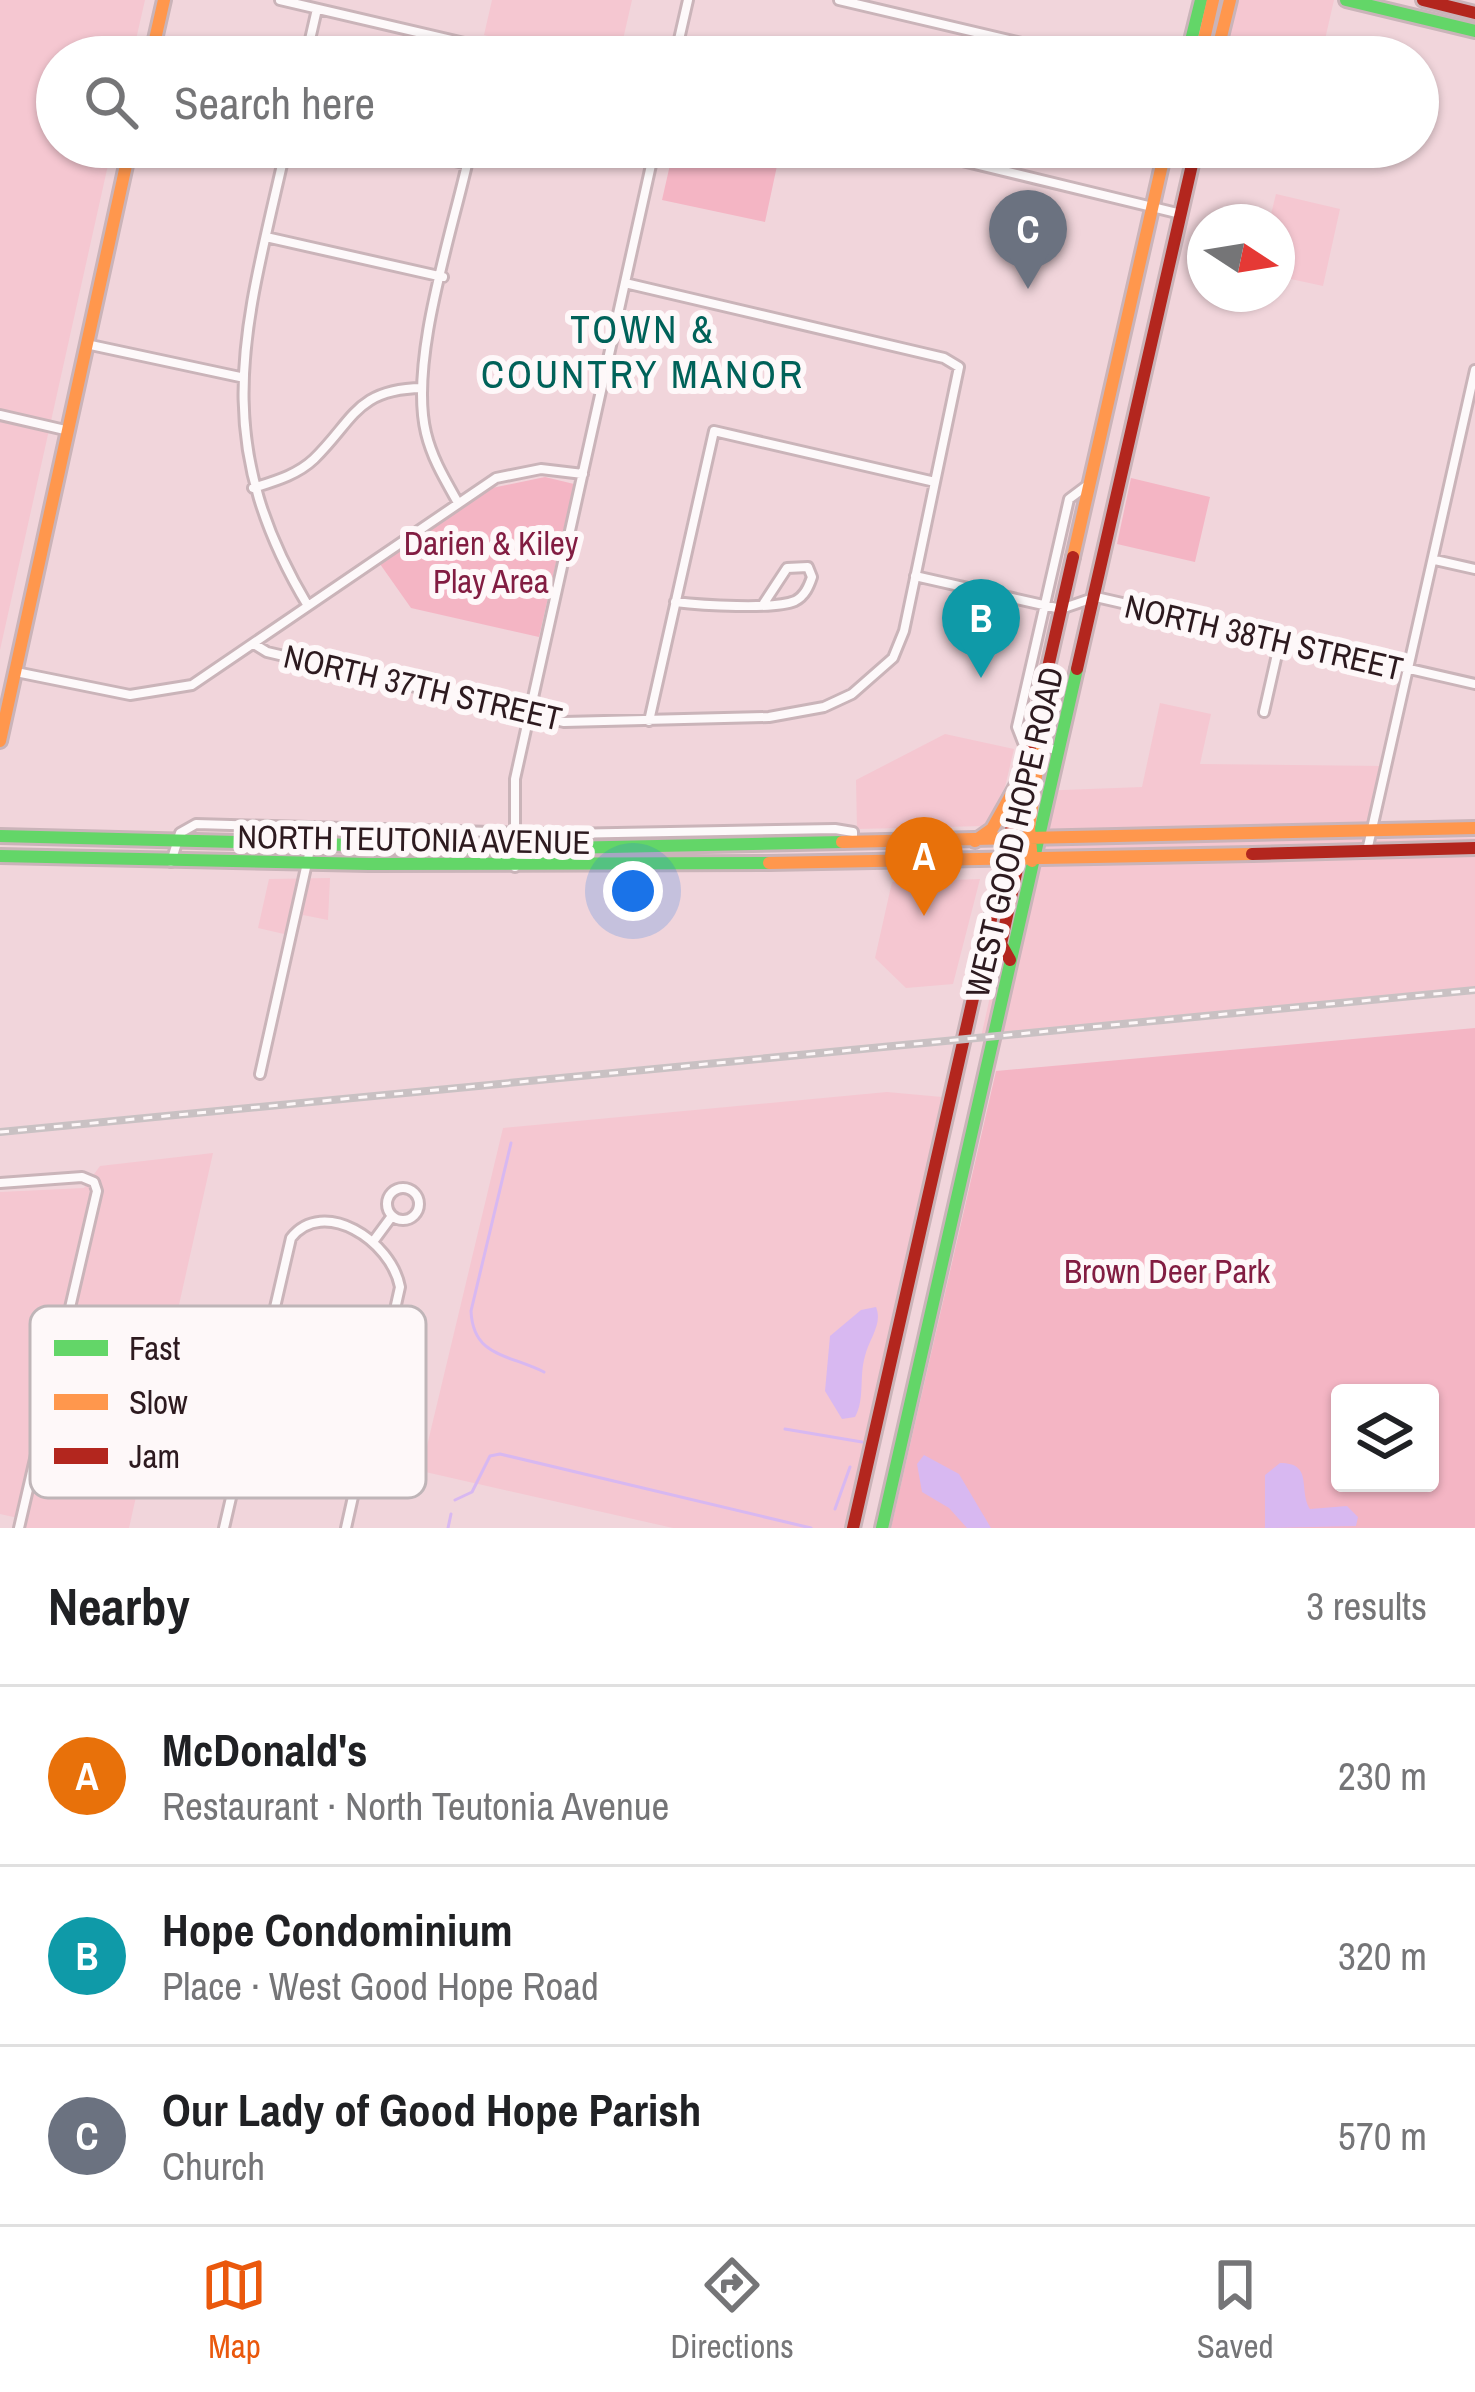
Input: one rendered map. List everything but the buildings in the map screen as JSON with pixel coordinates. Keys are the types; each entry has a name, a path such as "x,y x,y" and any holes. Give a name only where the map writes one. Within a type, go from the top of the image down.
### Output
{"main road":[{"path":"156,36 164,0"},
{"path":"1192,36 1201,0"},
{"path":"1205,36 1213,0"},
{"path":"1221,36 1230,0"},
{"path":"1346,0 1475,31"},
{"path":"1423,0 1475,13"},
{"path":"0,741 125,168"},
{"name":"WEST GOOD HOPE ROAD","path":"1010,841 1025,770 1025,744 1047,674 1161,168"},
{"name":"WEST GOOD HOPE ROAD","path":"1053,749 1096,597 1191,168"},
{"path":"1033,862 1032,840 1053,749 1047,674"},
{"path":"976,841 992,829 1025,770"},
{"name":"NORTH TEUTONIA AVENUE","path":"0,836 515,849 853,837 1010,841 1475,828"},
{"path":"1010,841 1001,944 1010,961"},
{"name":"NORTH TEUTONIA AVENUE","path":"0,856 514,868 1033,862 1475,848"},
{"name":"WEST GOOD HOPE ROAD","path":"853,1528 1011,862"},
{"name":"WEST GOOD HOPE ROAD","path":"882,1528 1033,862"}],"street":[{"path":"280,0 421,36"},
{"path":"680,36 688,0"},
{"path":"839,0 992,36"},
{"path":"311,36 317,9"},
{"path":"281,168 240,377 253,488 276,554 308,606"},
{"path":"457,501 430,447 422,388 467,168"},
{"path":"514,868 515,779 651,168"},
{"path":"991,168 1181,214"},
{"path":"266,237 443,277"},
{"path":"625,283 944,358 959,367 915,576 1061,609"},
{"path":"86,344 240,377"},
{"path":"1366,851 1475,370"},
{"path":"253,488 289,476 313,460 359,404 385,392 422,388"},
{"path":"0,415 65,430"},
{"path":"649,721 714,431 935,482"},
{"path":"16,672 130,695 192,685 496,478 541,469 583,473"},
{"name":"WEST GOOD HOPE ROAD","path":"1025,744 1017,727 1069,499 1090,483"},
{"path":"1435,560 1475,569"},
{"path":"675,602 764,603 795,601 812,577 808,567 787,568 764,603"},
{"name":"NORTH 37TH STREET","path":"254,644 267,652 564,722 769,717 822,707 875,679 893,658 904,631 915,576"},
{"name":"NORTH 38TH STREET","path":"1061,609 1096,597 1475,684"},
{"path":"1264,712 1280,641"},
{"path":"1025,744 1053,749"},
{"name":"NORTH TEUTONIA AVENUE","path":"176,843 187,826 196,824 853,837"},
{"path":"171,862 176,843"},
{"path":"260,1074 311,845"},
{"path":"0,1183 78,1176 94,1182 96,1195 70,1306"},
{"path":"375,1239 393,1216 389,1197 402,1188 412,1191 419,1204 416,1213 407,1219 393,1216"},
{"path":"275,1306 291,1238 303,1228 342,1226 375,1239 393,1263 398,1306"},
{"path":"19,1528 30,1480"},
{"path":"224,1528 231,1498"},
{"path":"346,1528 353,1498"}],"shaded area":[{"path":"0,0 145,0 137,36 36,36 36,168 107,168 0,650"},
{"path":"492,0 632,0 624,36 484,35"},
{"path":"1214,0 1334,0 1326,36 1205,36"},
{"path":"1276,194 1340,209 1323,286 1295,280 1295,204 1274,204"},
{"path":"1160,703 1211,714 1200,764 1385,766 1370,840 1475,838 1475,990 981,1037 1036,791 1142,787"},
{"path":"945,734 1014,749 1005,787 984,826 857,829 856,780"},
{"path":"330,878 328,920 303,915 297,937 258,928 269,879"},
{"path":"980,879 953,984 906,988 875,958 892,882"},
{"path":"887,1092 953,1098 853,1528 673,1528 426,1472 426,1450 503,1128"},
{"path":"213,1153 179,1306 30,1306 30,1498 136,1498 129,1528 26,1528 27,1520 0,1514 0,1192 84,1188 100,1166"},
{"path":"876,1307 878,1319 863,1364 858,1410 855,1417 842,1419 825,1391 830,1336 861,1310"},
{"path":"924,1455 959,1474 991,1528 967,1528 949,1508 922,1492 917,1464"},
{"path":"1280,1463 1291,1464 1301,1473 1310,1509 1347,1506 1358,1517 1356,1526 1265,1528 1265,1475"}],"green space":[{"path":"669,168 777,168 765,222 662,200"},
{"name":"Darien & Kiley Play Area","path":"545,477 574,484 539,637 411,608 380,564 487,489"},
{"path":"1131,478 1210,497 1195,562 1117,544"},
{"name":"Brown Deer Park","path":"1475,1028 1475,1528 891,1528 996,1071"}],"waterway":[{"path":"511,1143 471,1311 473,1326 485,1346 544,1372"},
{"path":"785,1429 862,1442"},
{"path":"455,1500 472,1492 490,1456 500,1454 811,1528"},
{"path":"835,1509 850,1467"},
{"path":"448,1528 451,1514"}],"railway":[{"path":"0,1132 1475,990"}],"traffic: fast":[{"path":"1192,36 1201,0"},
{"path":"1346,0 1475,31"},
{"path":"882,1528 1077,669"},
{"path":"0,836 515,849 842,842"},
{"path":"0,856 369,864 769,863"}],"traffic: slow":[{"path":"156,36 164,0"},
{"path":"1205,36 1213,0"},
{"path":"1221,36 1230,0"},
{"path":"0,741 125,168"},
{"path":"1073,557 1161,168"},
{"path":"1032,861 1029,828 1048,687"},
{"path":"975,841 992,829 1019,781"},
{"path":"842,842 1475,828"},
{"path":"769,863 1252,854"}],"traffic: jam":[{"path":"1423,0 1475,13"},
{"path":"1077,669 1191,168"},
{"path":"853,1528 1073,557"},
{"path":"1010,841 1017,869 1001,944 1010,960"},
{"path":"1252,854 1475,848"}],"place":[{"name":"Our Lady of Good Hope Parish","path":"1028,289"},
{"name":"Hope Condominium","path":"981,678"},
{"name":"McDonald's","path":"924,916"}],"district":[{"name":"TOWN & COUNTRY MANOR","path":"643,352"}]}
